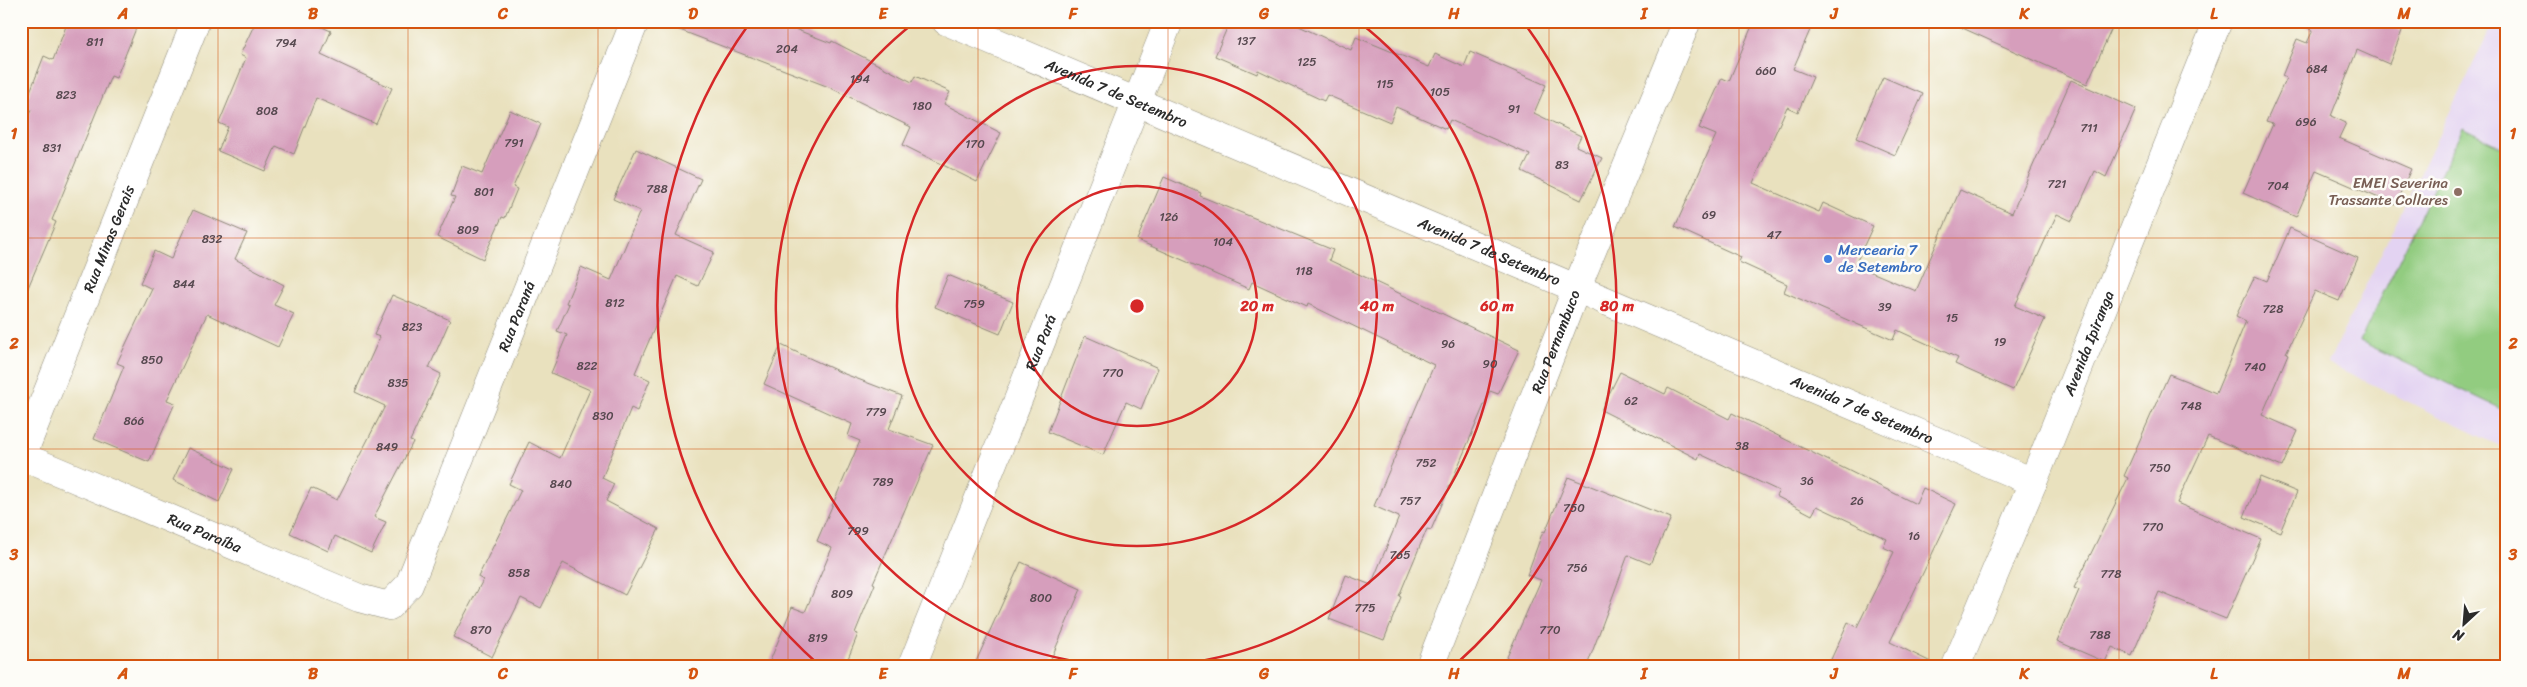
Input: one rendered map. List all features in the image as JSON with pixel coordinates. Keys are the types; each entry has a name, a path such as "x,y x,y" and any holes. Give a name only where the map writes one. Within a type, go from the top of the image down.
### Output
{"street":[{"name":"Rua Minas Gerais","path":"22,456 196,21"},
{"name":"Rua Paraná","path":"389,606 409,585 635,21"},
{"name":"Avenida 7 de Setembro","path":"946,21 2033,482"},
{"name":"Rua Pará","path":"912,666 1170,21"},
{"name":"Rua Pernambuco","path":"1430,666 1577,287 1687,21"},
{"name":"Avenida Ipiranga","path":"1956,666 2033,482 2218,21"},
{"name":"Rua Paraíba","path":"22,456 359,598 389,606"}],"shaded area":[{"name":"EMEI Severina Trassante Collares","path":"2494,21 2506,21 2506,449 2328,363"}],"green space":[{"name":"EMEI Severina Trassante Collares","path":"2463,128 2506,149 2506,411 2360,341"}],"building":[{"path":"68,21 139,21 116,78 111,76 52,220 56,222 21,304 21,133 31,110 24,107 44,56 53,60"},
{"path":"256,21 308,21 331,31 321,55 392,88 376,124 316,98 294,154 276,146 265,171 218,151 228,127 219,123 246,58 240,55"},
{"path":"664,21 774,21 831,43 832,41 912,82 915,76 950,92 944,104 1001,133 977,182 903,145 911,127 829,87 664,24"},
{"path":"1230,21 1288,21 1351,50 1356,37 1429,67 1435,54 1464,67 1470,52 1546,85 1534,113 1581,136 1576,146 1602,158 1581,200 1522,171 1530,155 1450,120 1446,129 1396,107 1390,122 1327,95 1324,101 1258,70 1257,74 1215,56"},
{"path":"1754,21 1814,21 1793,69 1813,77 1798,112 1787,107 1753,183 1819,212 1823,203 1873,226 1855,265 1916,291 1960,190 2012,213 2071,80 2136,109 2106,177 2095,171 2072,221 2057,214 2015,306 2045,319 2013,390 1955,364 1958,358 1897,330 1893,340 1784,292 1787,284 1739,262 1741,257 1675,227 1716,135 1699,128 1722,78 1729,81"},
{"path":"1947,21 2115,21 2087,84"},
{"path":"2292,21 2379,21 2402,31 2389,64 2357,50 2331,116 2346,123 2339,138 2411,169 2395,205 2316,171 2296,217 2243,193 2273,124 2266,122 2286,78 2282,76 2297,39 2307,43 2313,30"},
{"path":"1883,77 1923,94 1895,155 1856,138"},
{"path":"510,110 541,124 513,187 517,189 505,218 502,217 483,259 437,237 455,197 451,196 462,166 482,174"},
{"path":"636,149 701,179 676,235 714,252 698,286 677,276 635,373 650,380 637,411 631,408 602,478 614,484 606,501 659,529 625,595 563,563 541,608 521,598 492,657 453,637 483,580 478,577 521,490 509,484 529,442 560,458 590,390 551,373 567,335 557,331 569,304 566,303 581,267 611,280 640,211 613,199"},
{"path":"1164,177 1201,193 1200,196 1333,250 1329,260 1519,350 1498,394 1490,391 1431,530 1427,529 1399,596 1401,597 1384,640 1329,619 1346,575 1371,585 1399,517 1374,506 1434,365 1308,304 1307,307 1252,282 1249,289 1137,240"},
{"path":"193,210 247,233 235,259 284,285 274,305 294,314 278,347 207,314 167,400 175,403 149,462 94,439 124,366 117,363 152,289 140,283 154,251 171,259"},
{"path":"2290,228 2358,258 2339,301 2315,291 2286,353 2288,354 2262,415 2298,431 2282,467 2208,436 2177,503 2261,539 2226,619 2159,592 2132,656 2112,647 2105,662 2057,641 2079,590 2074,588 2128,478 2124,476 2169,374 2216,393 2246,321 2236,316 2255,276 2267,281"},
{"path":"948,275 1013,302 1000,334 935,307"},
{"path":"392,295 450,320 429,368 441,374 410,441 413,442 374,517 386,522 371,553 335,536 328,551 290,533 311,488 337,500 385,406 355,392 380,337 374,335"},
{"path":"1085,336 1158,368 1141,409 1126,402 1103,455 1048,432"},
{"path":"781,345 842,373 902,396 889,429 933,445 873,583 875,584 855,633 858,634 845,666 768,666 792,607 805,612 832,548 817,541 860,441 848,436 852,424 764,384"},
{"path":"1620,372 1665,394 1668,388 1729,419 1732,413 1916,504 1923,488 1956,504 1890,642 1939,666 1828,666 1848,622 1857,627 1894,552 1883,547 1887,539 1817,506 1812,515 1776,496 1779,491 1700,454 1698,459 1601,410"},
{"path":"188,448 234,469 219,502 173,480"},
{"path":"1568,477 1671,518 1650,564 1628,555 1587,666 1503,666 1541,580 1527,575 1543,531 1545,532"},
{"path":"2260,477 2297,492 2280,532 2244,517"},
{"path":"1021,562 1081,589 1048,666 974,666"}],"place":[{"name":"EMEI Severina Trassante Collares","path":"2458,192"},
{"name":"Mercearia 7 de Setembro","path":"1828,259"}]}
